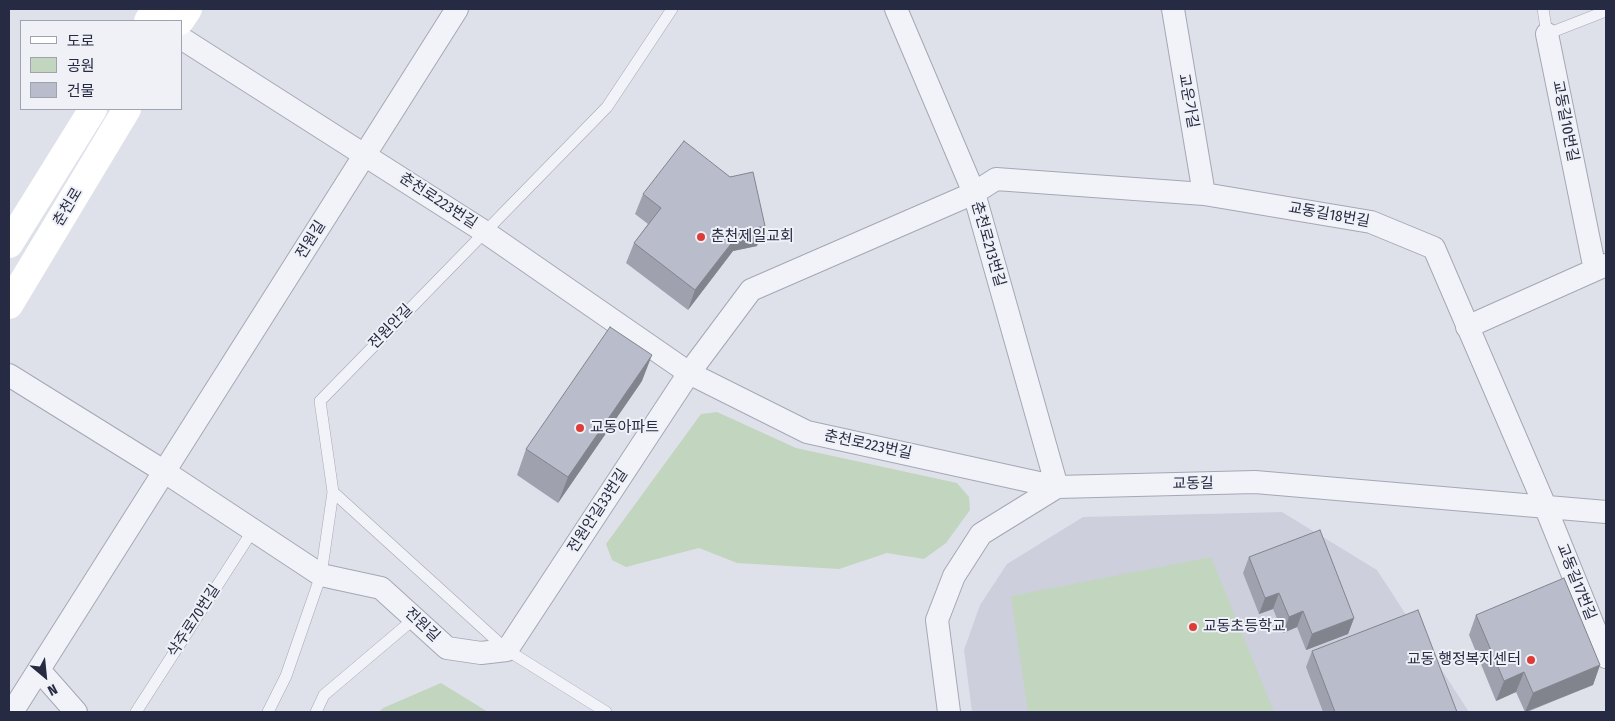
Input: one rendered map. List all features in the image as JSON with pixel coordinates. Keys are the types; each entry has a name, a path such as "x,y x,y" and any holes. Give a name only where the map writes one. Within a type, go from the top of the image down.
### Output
{"street":[{"path":"181,20 188,9"},
{"name":"전원길","path":"12,712 457,9"},
{"name":"춘천로213번길","path":"896,9 974,193 1057,487"},
{"name":"교운가길","path":"1172,9 1204,194"},
{"name":"교동길10번길","path":"1467,327 1600,268 1547,34"},
{"name":"춘천로223번길","path":"182,39 366,154 484,232 689,373 807,432 1057,487"},
{"name":"춘천로","path":"9,244 92,110"},
{"name":"춘천로","path":"9,305 126,110"},
{"name":"교동길18번길","path":"974,193 996,178 1204,194 1370,222 1434,248 1545,506"},
{"path":"689,373 751,290 974,193"},
{"name":"전원안길33번길","path":"507,650 689,373"},
{"name":"전원길","path":"9,375 165,472 321,575 381,588 447,648 481,653 507,650"},
{"name":"교동길","path":"1057,487 1255,482 1606,512"},
{"path":"949,712 937,620 954,576 981,534 1057,487"},
{"name":"교동길17번길","path":"1545,506 1606,657"},
{"path":"39,670 76,712"}],"lane":[{"name":"전원안길","path":"268,712 286,676 321,575 333,492 320,400 607,107 672,9"},
{"path":"1543,9 1547,34 1606,11"},
{"path":"333,492 507,650 606,712"},
{"name":"삭주로70번길","path":"136,712 253,530"},
{"path":"316,712 324,695 415,618"}],"shaded area":[{"name":"교동초등학교","path":"1282,512 1377,570 1469,712 972,712 964,650 980,605 1007,564 1083,517"}],"green space":[{"path":"717,412 796,448 957,483 969,497 970,510 946,543 924,559 887,553 839,569 737,563 699,548 626,567 612,560 606,544 701,414"},
{"path":"1211,557 1274,712 1028,712 1011,596"},
{"path":"441,683 488,712 379,712 383,708"}],"building":[{"name":"춘천제일교회","path":"684,141 730,177 753,172 765,226 741,231 695,290 634,243 661,208 643,194"},
{"name":"교동아파트","path":"610,327 652,355 568,477 526,449"},
{"path":"1320,530 1354,618 1312,634 1303,611 1289,617 1279,593 1265,598 1249,557"},
{"name":"교동 행정복지센터","path":"1564,578 1600,665 1533,693 1524,672 1504,681 1476,615"},
{"path":"1418,610 1457,712 1335,712 1312,651"}],"place":[{"name":"춘천제일교회","path":"701,237"},
{"name":"교동아파트","path":"580,428"},
{"name":"교동초등학교","path":"1193,627"},
{"name":"교동 행정복지센터","path":"1531,660"}]}
